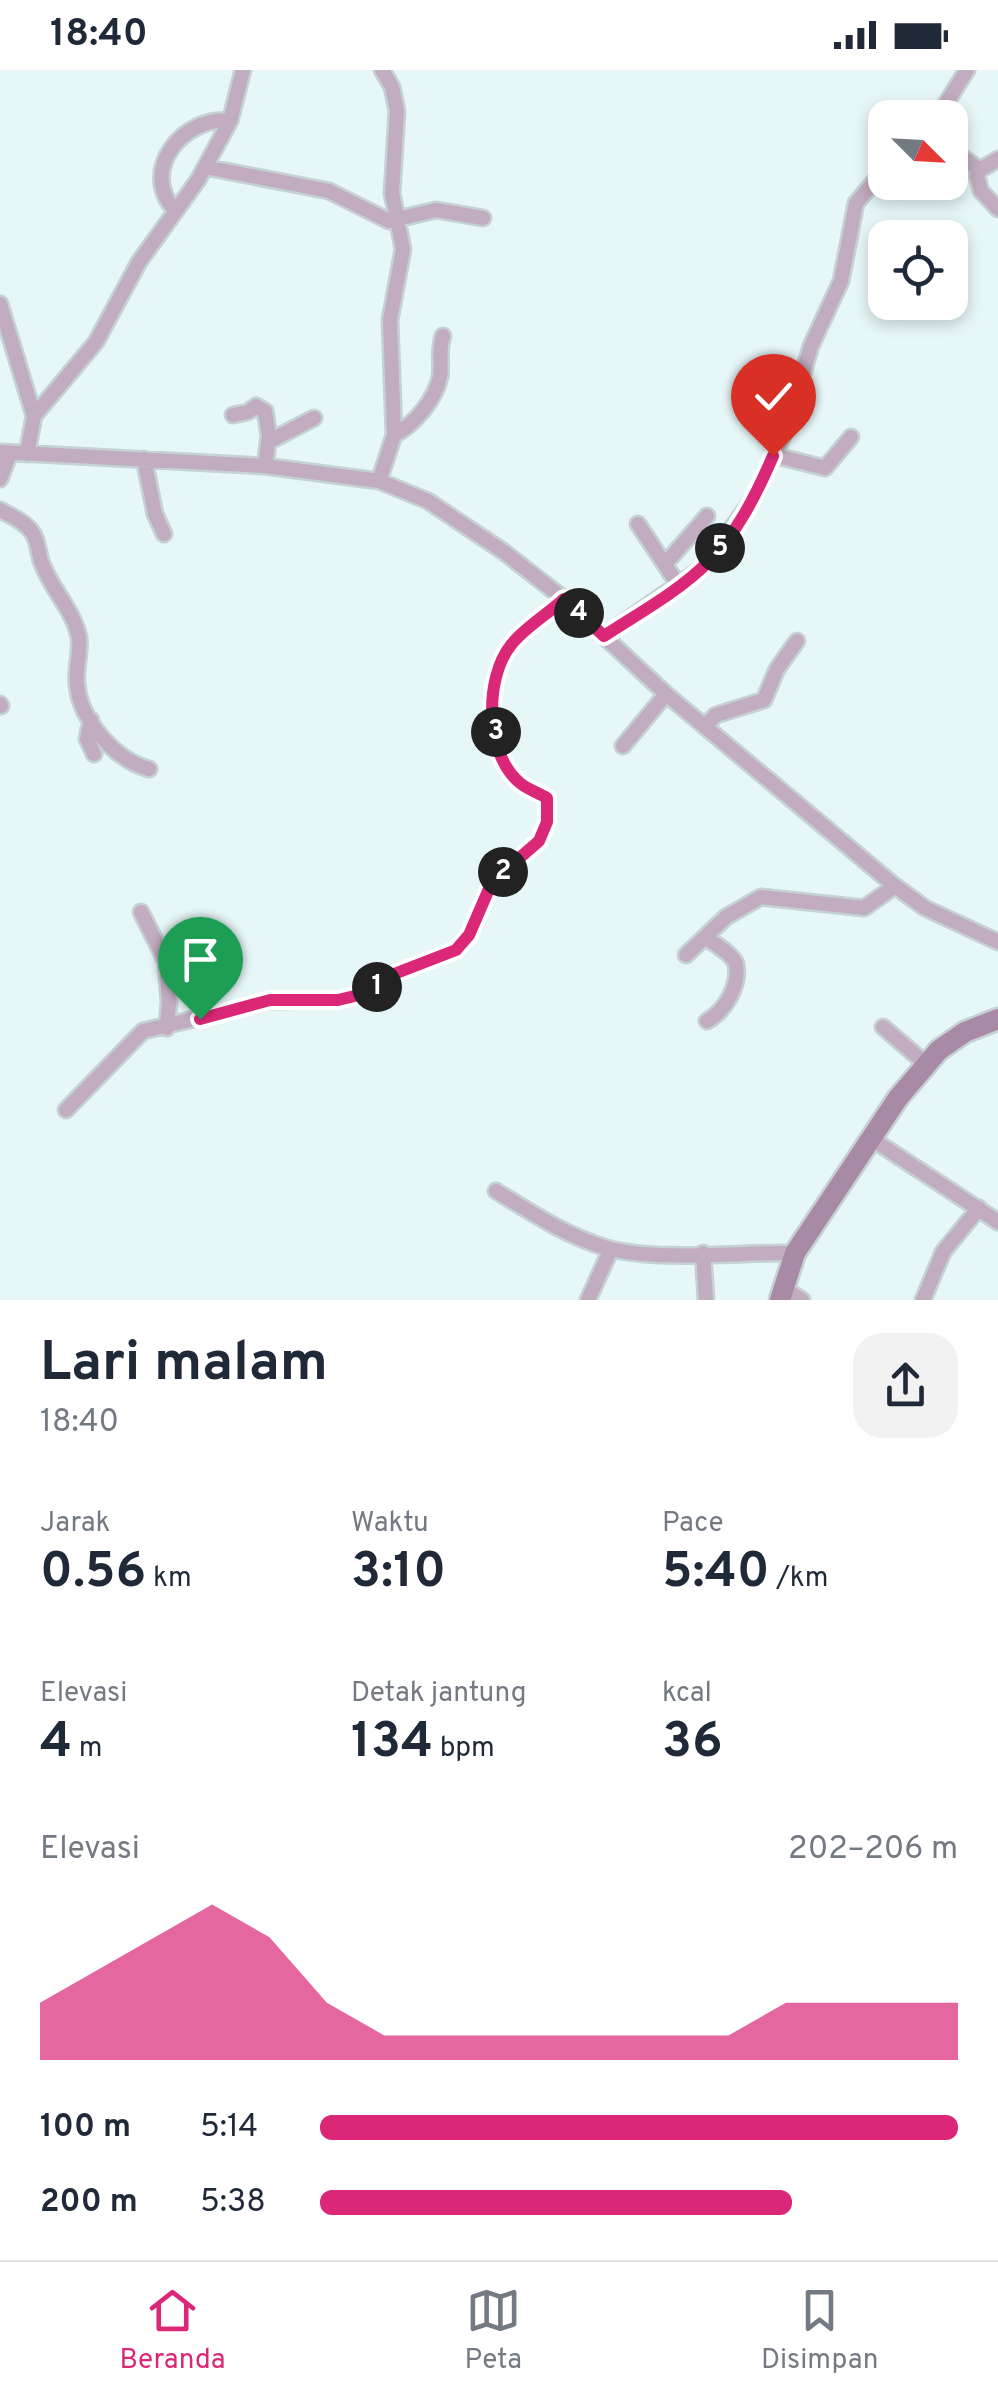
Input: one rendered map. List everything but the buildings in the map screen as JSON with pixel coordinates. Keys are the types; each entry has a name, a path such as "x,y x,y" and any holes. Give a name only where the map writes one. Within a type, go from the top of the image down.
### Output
{"street":[{"path":"0,479 34,416 96,342 139,262 205,167 230,121 243,70"},
{"path":"379,480 394,435 389,353 392,300 403,249 392,193 397,111 392,88 382,70"},
{"path":"948,100 967,70"},
{"path":"175,210 162,183 164,157 190,132 214,120 230,121"},
{"path":"998,159 976,176 981,191 998,209"},
{"path":"968,161 980,170"},
{"path":"205,167 329,190 386,220 436,210 483,218"},
{"path":"604,636 679,586 716,554 756,494 787,427 811,346 841,281 856,203 868,189"},
{"path":"0,304 34,416"},
{"path":"394,435 434,393 444,336"},
{"path":"232,415 260,407 268,420 264,466"},
{"path":"268,442 314,418"},
{"path":"773,456 825,468 851,437"},
{"path":"12,453 264,466 379,480 428,501 504,552 564,599 666,694 894,886 925,908 998,942"},
{"path":"144,459 155,514 164,534"},
{"path":"0,510 16,518 35,536 42,566 71,616 79,636 78,694 90,720 120,754 149,769"},
{"path":"665,564 707,516"},
{"path":"638,524 679,586"},
{"path":"66,1110 138,1036 150,1029 270,1000 338,1000 363,994 394,974 444,956 464,943 492,882 539,841 547,822 547,798 520,783 498,746 492,688 510,646 564,599"},
{"path":"706,724 716,715 764,700 777,669 797,641"},
{"path":"623,746 666,694"},
{"path":"90,720 87,739 94,754"},
{"path":"686,955 726,917 761,897 864,908 894,886"},
{"path":"140,912 166,962 166,1028"},
{"path":"705,936 736,966 728,1003 720,1014 707,1021"},
{"path":"802,1300 781,1294 796,1253 898,1098 939,1050 966,1032 998,1019"},
{"path":"883,1027 926,1064"},
{"path":"872,1139 998,1222"},
{"path":"496,1191 562,1231 611,1249 656,1254 796,1253"},
{"path":"923,1300 943,1252 978,1208"},
{"path":"588,1300 611,1249"},
{"path":"703,1253 706,1300"}],"route":[{"path":"200,1019 270,1000 338,1000 363,994 394,974 444,956 464,943 492,882 539,841 547,822 547,798 520,783 498,746 492,688 510,646 564,599 604,636 679,586 716,554 756,494 773,456"}]}
